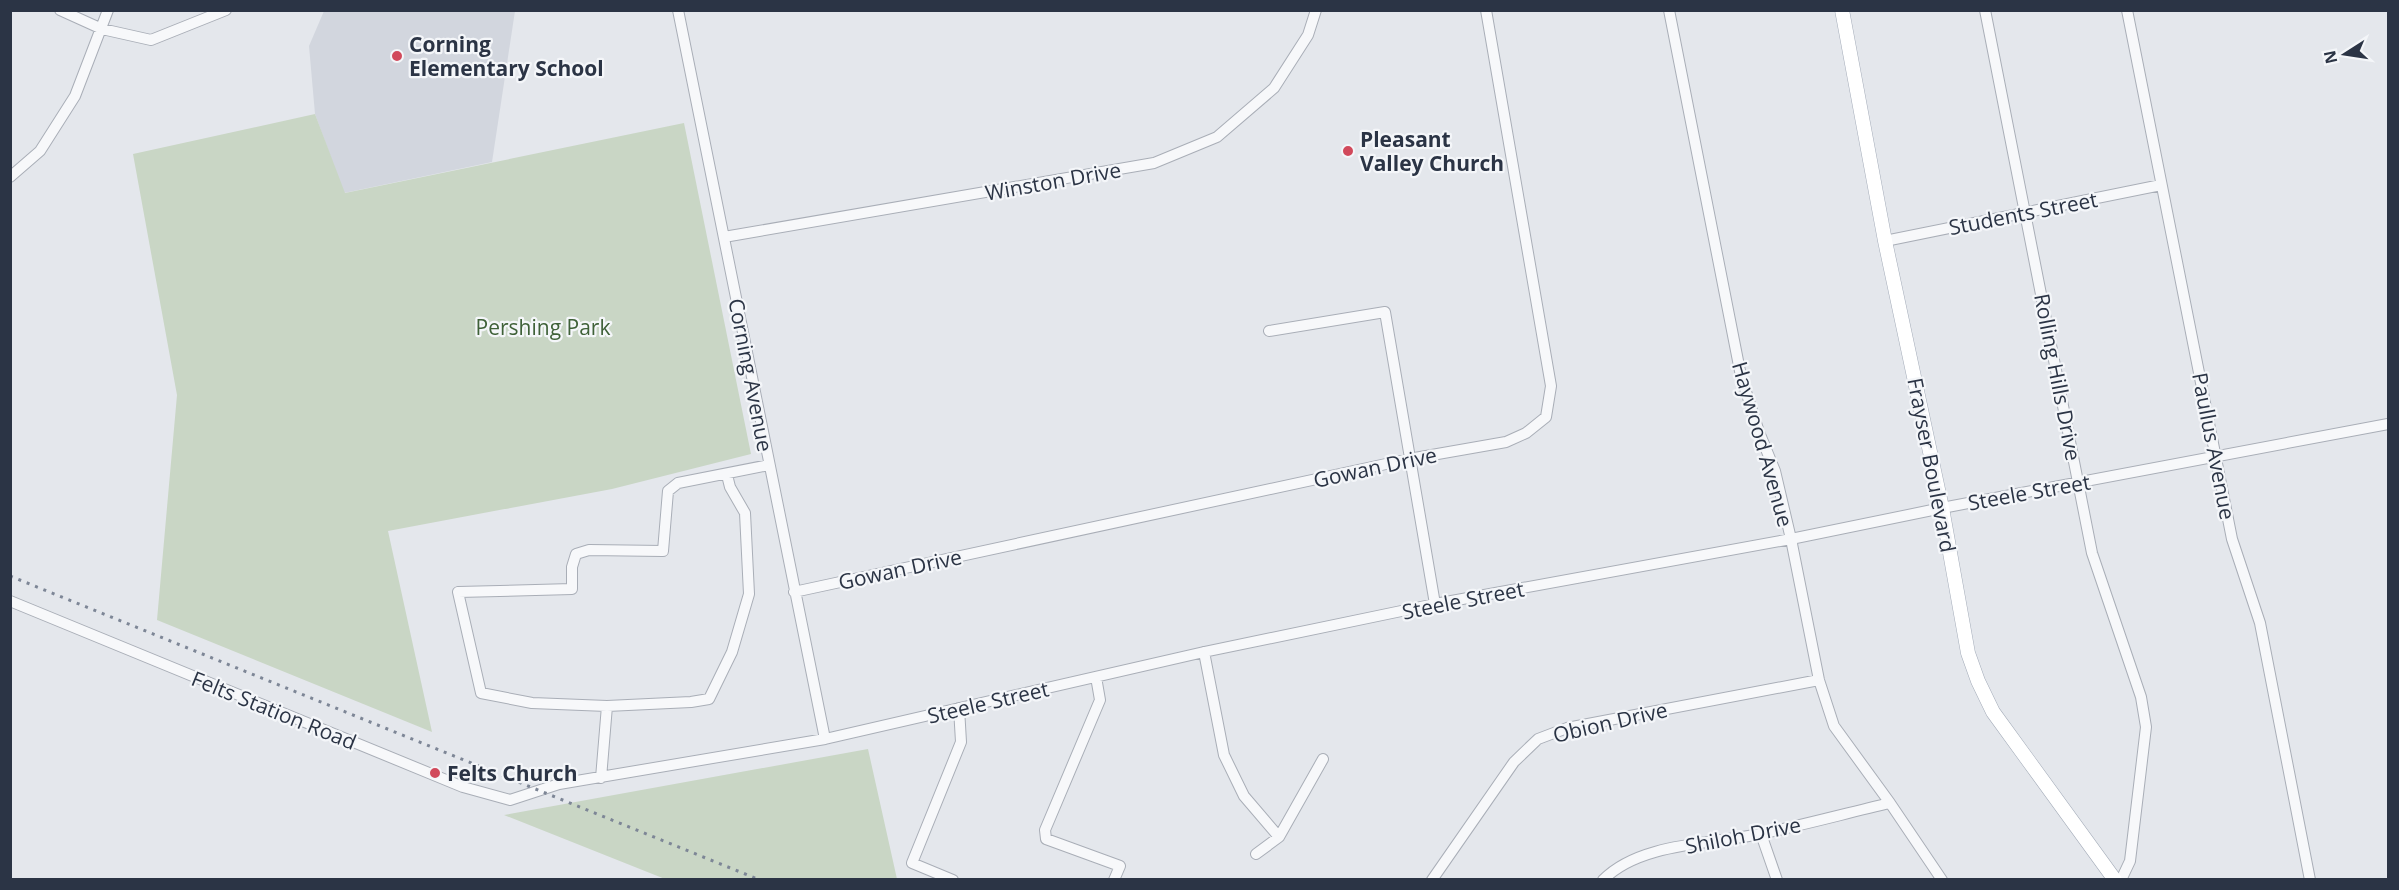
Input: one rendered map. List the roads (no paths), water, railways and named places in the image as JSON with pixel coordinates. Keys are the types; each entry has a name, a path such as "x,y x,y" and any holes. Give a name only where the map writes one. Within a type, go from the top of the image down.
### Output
{"main road":[{"name":"Frayser Boulevard","path":"1842,10 1886,241 1942,508 1968,653 1993,712 2115,879"}],"street":[{"path":"60,10 102,29 151,40 226,10"},
{"path":"10,177 40,151 75,96 108,10"},
{"name":"Corning Avenue","path":"678,10 825,739"},
{"name":"Winston Drive","path":"724,237 1154,163 1217,136 1274,88 1308,35 1316,10"},
{"name":"Gowan Drive","path":"794,592 1409,459 1506,442 1526,433 1546,417 1551,386 1486,10"},
{"name":"Haywood Avenue","path":"1669,10 1741,376 1759,432 1775,471 1819,680 1834,726 1942,879"},
{"name":"Rolling Hills Drive","path":"1985,10 2092,553 2141,697 2146,727 2130,861 2121,879"},
{"name":"Paullus Avenue","path":"2127,10 2232,539 2260,622 2310,879"},
{"name":"Students Street","path":"1886,241 2161,185"},
{"path":"1269,331 1385,312 1435,604"},
{"name":"Steele Street","path":"542,791 560,784 825,739 1204,652 1435,604 1791,539 1942,508 2080,484 2388,424"},
{"path":"727,475 730,487 745,513 749,594 732,652 709,699 607,706 532,704 481,693 458,592 572,589 572,567 576,554 589,550 663,551 668,491 678,483 769,465"},
{"name":"Felts Station Road","path":"10,601 463,787 510,800 542,791"},
{"path":"1204,652 1224,755 1244,796 1279,837"},
{"path":"1096,677 1100,700 1046,830 1046,838 1120,866 1114,879"},
{"name":"Obion Drive","path":"1432,879 1514,762 1538,739 1567,728 1819,680"},
{"path":"602,778 607,706"},
{"path":"952,879 912,863 961,742 959,708"},
{"path":"1256,854 1279,837 1323,759"},
{"name":"Shiloh Drive","path":"1603,879 1614,868 1646,853 1761,834 1890,803"},
{"path":"1761,834 1776,879"}],"railway":[{"path":"10,576 760,880"}],"place":[{"name":"Corning Elementary School","path":"397,56"},
{"name":"Pleasant Valley Church","path":"1348,151"},
{"name":"Felts Church","path":"435,773"}],"park label":[{"name":"Pershing Park","path":"543,327"}]}
